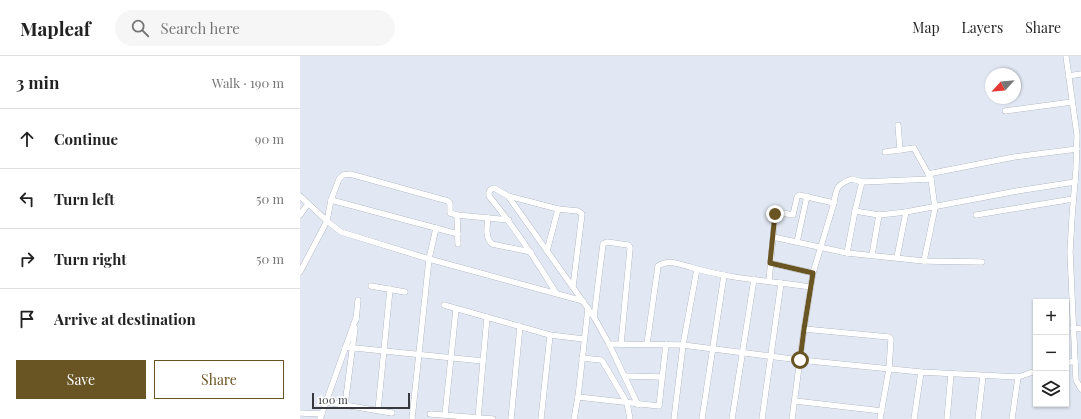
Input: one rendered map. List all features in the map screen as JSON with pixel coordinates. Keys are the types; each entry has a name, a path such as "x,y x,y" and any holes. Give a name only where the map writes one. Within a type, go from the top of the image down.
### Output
{"street":[{"path":"1066,56 1072,102 1079,135 1077,149 1079,169 1075,182 1073,199 1070,252 1076,380 1081,390"},
{"path":"1068,76 1081,74"},
{"path":"1004,111 1072,102"},
{"path":"898,125 900,150"},
{"path":"885,152 914,148 930,177 935,208 924,261"},
{"path":"792,419 813,273 834,203 836,189 840,184 852,179 862,182 930,177 1014,157 1077,149"},
{"path":"300,272 326,221 331,200 339,179 343,175 350,174 448,201 450,203 450,213 457,215 508,220"},
{"path":"847,253 862,182"},
{"path":"855,211 879,215 906,212 935,208 1016,191 1075,182"},
{"path":"556,293 531,252 489,196 488,192 491,189 494,188 508,196 558,209 578,211 582,214 573,287"},
{"path":"768,281 775,214 777,212 793,215 797,196 801,195 834,203"},
{"path":"300,196 326,221 341,232 429,260 582,301"},
{"path":"508,196 594,317 626,376 638,405"},
{"path":"797,242 807,196"},
{"path":"976,215 1073,199"},
{"path":"331,200 458,234"},
{"path":"300,215 308,204"},
{"path":"547,251 558,209"},
{"path":"897,257 906,212"},
{"path":"457,215 458,244"},
{"path":"872,255 879,215"},
{"path":"488,218 487,237 489,242 492,244 531,252"},
{"path":"412,419 429,260 436,228"},
{"path":"773,237 847,253 924,261 982,262"},
{"path":"594,317 603,244 606,242 628,245 630,249 621,344"},
{"path":"647,344 658,266 665,262 672,262 724,275 811,286"},
{"path":"770,263 813,273"},
{"path":"674,419 683,345 697,269"},
{"path":"702,419 724,275"},
{"path":"732,419 754,279"},
{"path":"762,419 782,282"},
{"path":"370,286 405,292"},
{"path":"378,410 390,289"},
{"path":"345,405 358,300"},
{"path":"444,305 550,335 584,339"},
{"path":"574,419 578,397 588,308"},
{"path":"445,415 456,309"},
{"path":"478,418 487,317"},
{"path":"300,412 321,416 356,318"},
{"path":"511,419 520,326"},
{"path":"1073,328 1081,329"},
{"path":"804,329 889,337 891,339 889,369 880,419"},
{"path":"541,419 550,335"},
{"path":"609,344 683,345 800,360 951,374 1018,377 1033,372"},
{"path":"578,397 638,405 659,406 666,344"},
{"path":"345,347 483,361"},
{"path":"582,358 602,361 627,403 630,419"},
{"path":"1069,362 1075,361"},
{"path":"914,419 921,372"},
{"path":"947,419 951,374"},
{"path":"626,376 662,377"},
{"path":"978,419 983,376"},
{"path":"1012,419 1018,377"},
{"path":"794,401 882,411"},
{"path":"326,402 392,413"},
{"path":"430,414 493,419"}],"route":[{"path":"775,214 770,263 813,273 800,360"}]}
